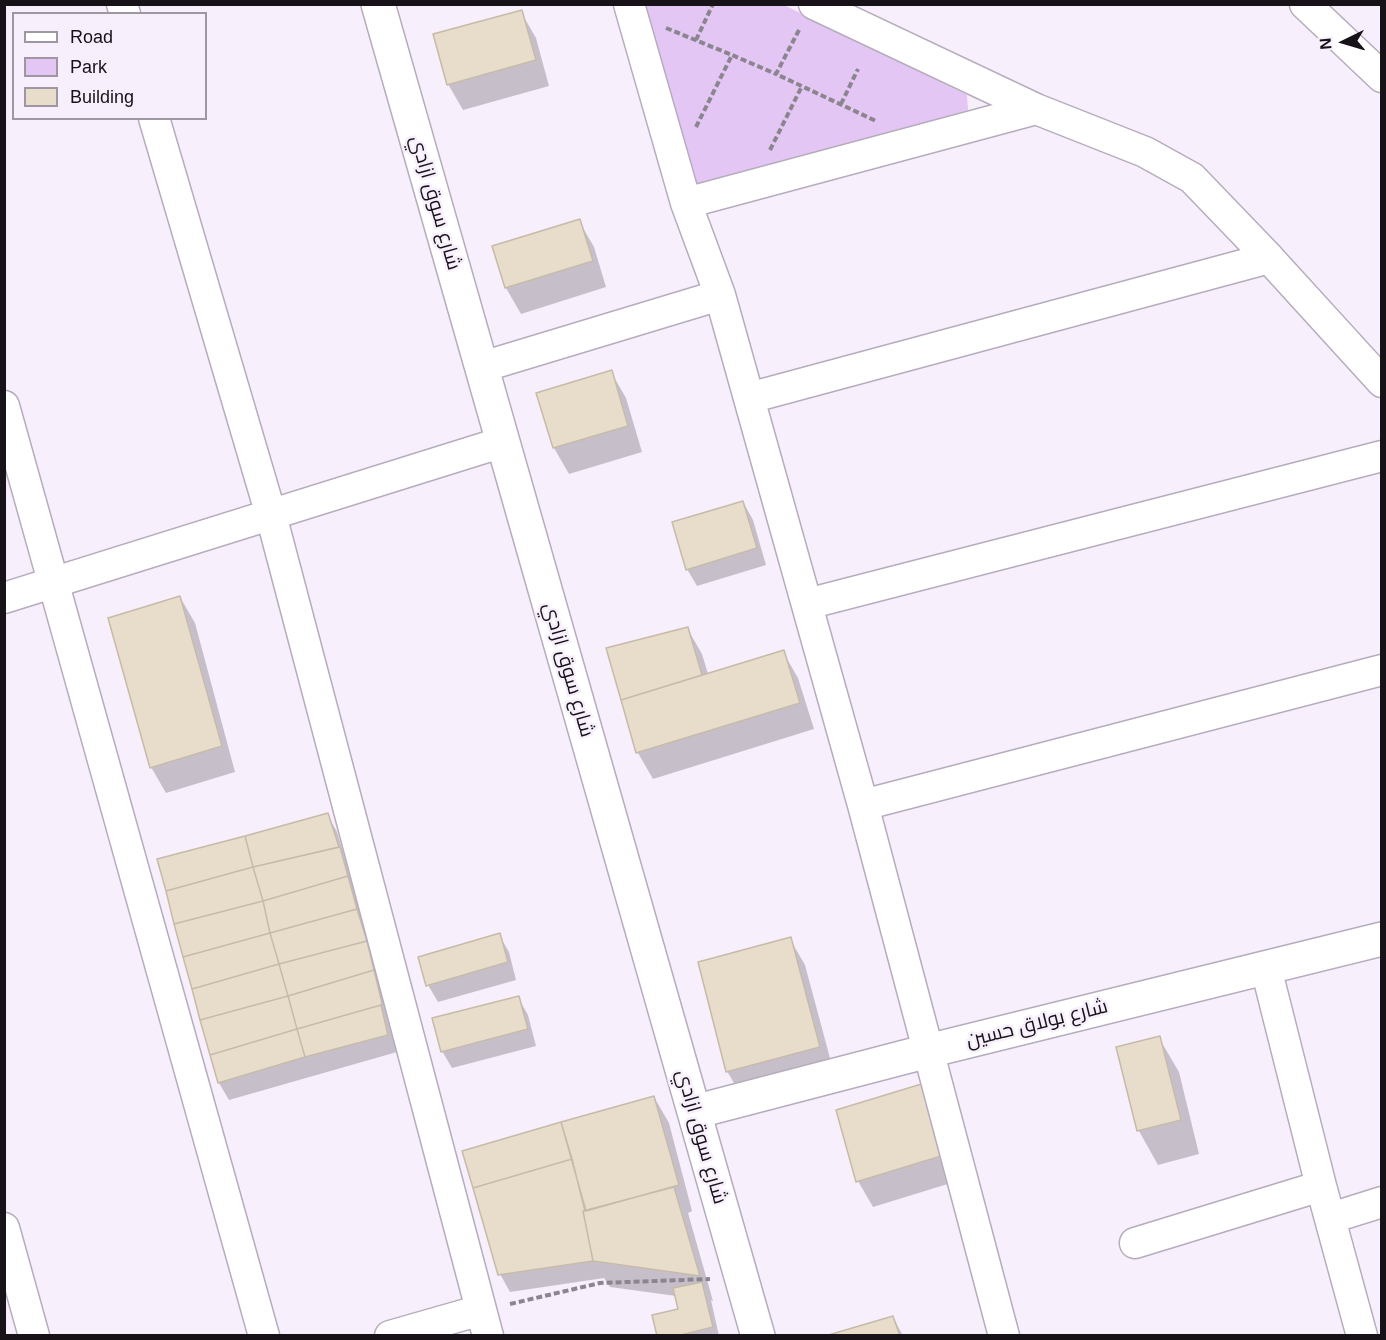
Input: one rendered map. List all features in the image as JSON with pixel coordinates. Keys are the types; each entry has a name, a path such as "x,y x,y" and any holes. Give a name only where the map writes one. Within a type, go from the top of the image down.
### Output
{"street":[{"name":"شارع سوق ازادي","path":"378,4 758,1335"},
{"path":"629,4 686,203 720,295 863,805 1004,1335"},
{"path":"1305,4 1382,77"},
{"path":"809,13 1036,109 1145,152 1191,178 1269,258 1382,382"},
{"path":"686,203 1036,109"},
{"path":"155,120 271,515 484,1323 390,1335"},
{"path":"749,398 1269,258"},
{"path":"482,367 720,295"},
{"path":"4,406 264,1335"},
{"path":"4,598 503,442"},
{"path":"807,604 1382,456"},
{"path":"863,805 1382,670"},
{"name":"شارع بولاق حسين","path":"694,1112 928,1051 1382,939"},
{"path":"1266,968 1321,1186 1362,1335"},
{"path":"1135,1243 1321,1186"},
{"path":"1330,1218 1382,1202"},
{"path":"4,1228 34,1335"}],"path":[{"path":"696,40 713,4"},
{"path":"776,74 809,13"},
{"path":"657,24 776,74 885,126"},
{"path":"696,127 732,55"},
{"path":"842,104 858,69"},
{"path":"767,156 802,86"},
{"path":"484,1323 600,1283 741,1278"}],"green space":[{"path":"639,5 784,5 967,95 968,110 807,159 696,186"}],"building":[{"path":"522,10 536,60 447,85 433,34"},
{"path":"580,219 593,261 505,288 492,246"},
{"path":"612,370 628,426 553,448 536,393"},
{"path":"743,501 757,548 686,570 672,522"},
{"path":"180,596 222,746 150,768 108,618"},
{"path":"688,627 702,675 621,700 606,648"},
{"path":"784,650 800,703 636,753 621,700"},
{"path":"328,813 339,847 253,867 245,836"},
{"path":"245,836 253,867 166,891 157,859"},
{"path":"340,847 348,876 263,901 253,867"},
{"path":"253,867 263,901 174,924 166,891"},
{"path":"348,876 357,909 270,933 263,901"},
{"path":"263,901 270,933 183,957 174,924"},
{"path":"357,909 367,941 279,964 270,933"},
{"path":"270,933 279,964 192,989 183,957"},
{"path":"500,933 508,962 426,986 418,957"},
{"path":"791,937 820,1047 726,1072 698,962"},
{"path":"367,941 374,970 288,996 279,964"},
{"path":"279,964 288,996 200,1020 192,989"},
{"path":"374,970 381,1005 297,1029 288,996"},
{"path":"288,996 297,1029 210,1055 200,1020"},
{"path":"519,996 528,1029 441,1052 432,1018"},
{"path":"381,1005 388,1035 305,1057 297,1029"},
{"path":"297,1029 305,1057 218,1083 210,1055"},
{"path":"1160,1036 1181,1120 1137,1131 1116,1047"},
{"path":"928,1082 951,1153 856,1182 836,1110"},
{"path":"654,1096 679,1185 586,1211 561,1122"},
{"path":"561,1122 572,1159 473,1188 462,1151"},
{"path":"572,1159 585,1211 583,1211 593,1261 498,1275 473,1188"},
{"path":"674,1187 700,1276 593,1261 583,1211"},
{"path":"702,1282 713,1327 677,1336 657,1336 652,1315 678,1309 673,1288"},
{"path":"893,1316 900,1336 825,1336"}]}
